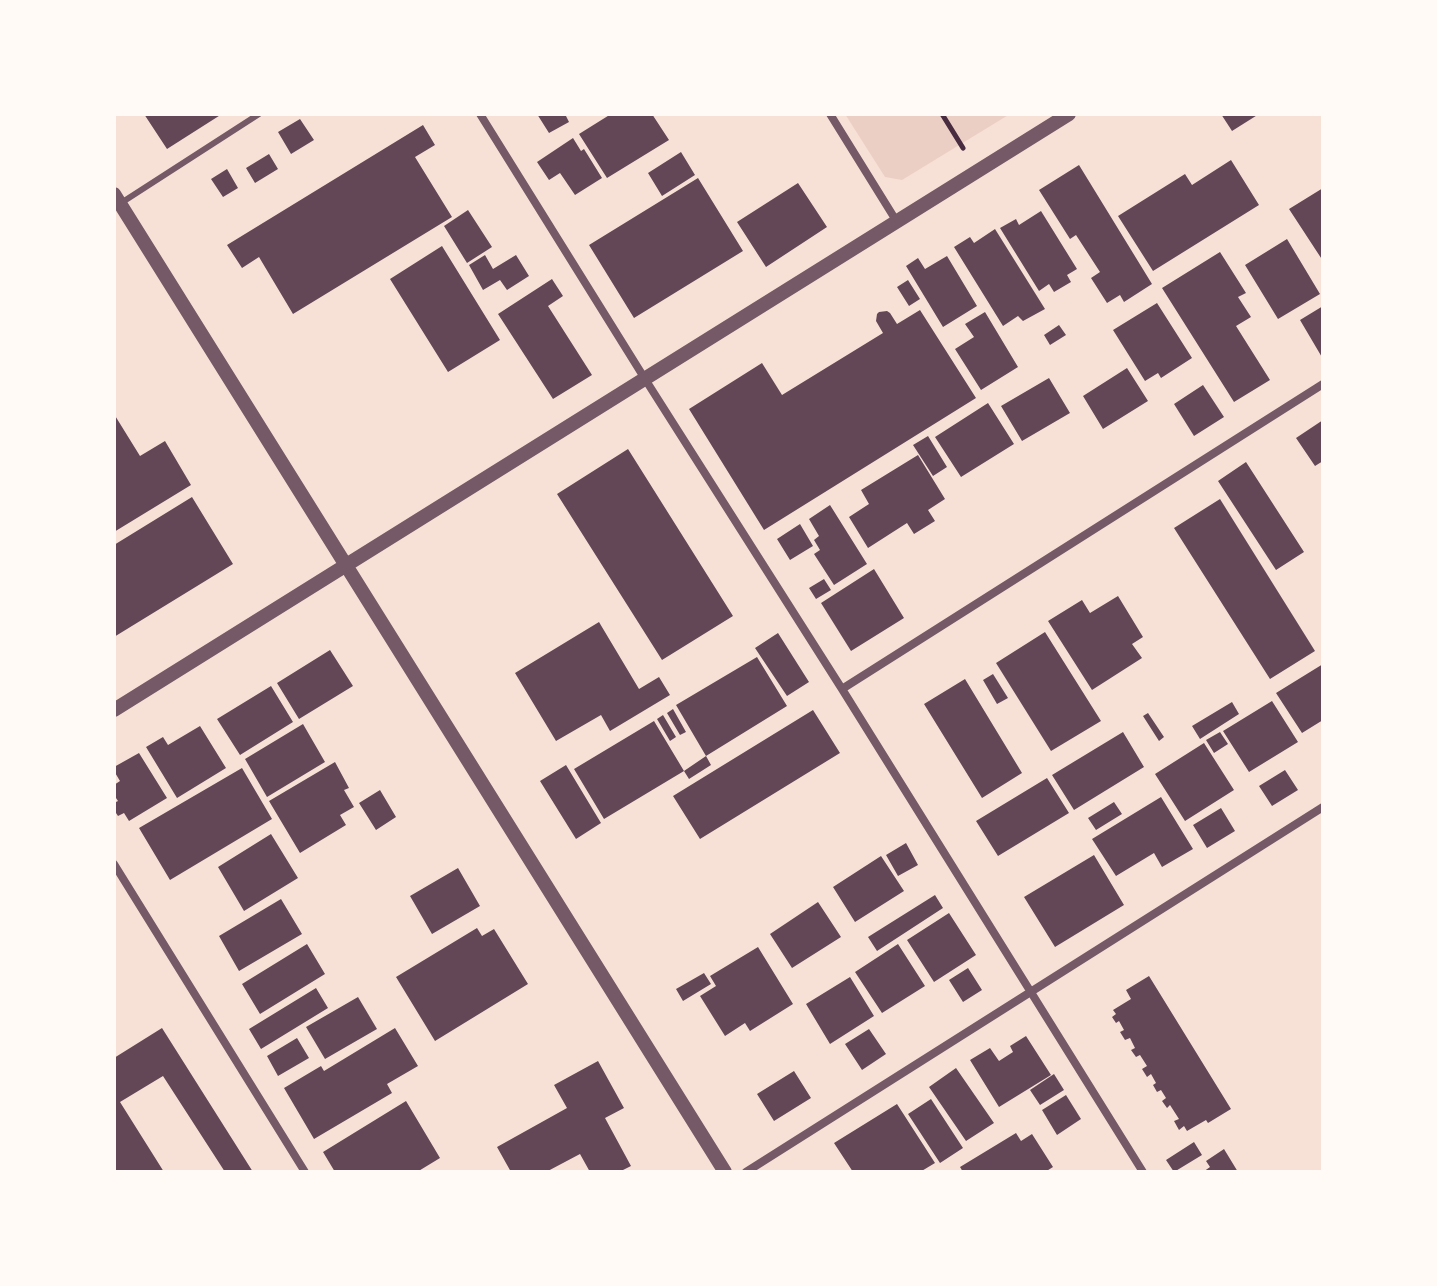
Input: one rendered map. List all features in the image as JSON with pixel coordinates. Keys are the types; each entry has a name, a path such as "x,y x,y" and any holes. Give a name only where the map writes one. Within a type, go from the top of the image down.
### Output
{"street":[{"path":"480,114 1143,1172"},
{"path":"830,114 897,222"},
{"path":"114,710 1069,114"},
{"path":"117,198 725,1172"},
{"path":"842,689 1323,384"},
{"path":"746,1172 1323,807"},
{"path":"114,864 305,1172"}],"lane":[{"path":"117,198 178,166 259,114"}],"path":[{"path":"942,114 963,148"}],"shaded area":[{"path":"845,114 1010,114 902,180 885,177"}],"building":[{"path":"144,114 222,114 167,149"},
{"path":"537,114 565,114 569,122 549,133"},
{"path":"611,114 652,114 669,140 607,178 579,134"},
{"path":"1221,114 1259,114 1232,131"},
{"path":"300,119 314,140 291,154 278,132"},
{"path":"423,125 435,145 415,157 452,217 293,314 259,257 242,268 227,245"},
{"path":"573,138 581,151 584,149 602,178 575,195 560,173 549,180 537,162"},
{"path":"681,152 695,175 662,196 648,173"},
{"path":"269,154 278,169 255,183 246,168"},
{"path":"1231,160 1259,205 1153,271 1118,216 1185,174 1192,185"},
{"path":"1079,165 1152,284 1124,302 1120,295 1107,303 1091,278 1100,272 1076,235 1070,239 1039,190"},
{"path":"227,169 238,188 223,197 211,179"},
{"path":"698,178 743,251 634,318 589,245"},
{"path":"798,183 827,227 766,267 737,222"},
{"path":"1323,188 1323,261 1289,209"},
{"path":"468,210 492,247 467,263 444,226"},
{"path":"1041,211 1077,269 1067,275 1071,282 1054,292 1049,284 1039,291 1000,228 1016,219 1019,225"},
{"path":"995,229 1045,309 1023,321 1018,316 1003,326 954,247 970,237 974,243"},
{"path":"1287,239 1320,294 1278,319 1245,265"},
{"path":"442,246 500,340 448,372 390,279"},
{"path":"1220,252 1246,293 1238,297 1251,317 1236,326 1270,380 1234,402 1162,288"},
{"path":"485,255 493,269 516,255 529,276 507,290 500,280 483,290 469,265"},
{"path":"947,256 977,306 943,327 906,266 918,258 925,269"},
{"path":"552,279 563,296 548,306 592,375 553,399 498,314"},
{"path":"908,280 920,299 909,306 897,287"},
{"path":"1157,303 1192,358 1161,378 1158,373 1145,381 1113,330"},
{"path":"1323,306 1323,359 1300,320"},
{"path":"920,310 976,398 764,530 689,409 762,363 782,395 883,333 876,321 879,312 890,313 897,324"},
{"path":"985,312 1018,367 981,390 955,349 974,337 965,324"},
{"path":"1059,325 1066,335 1050,345 1044,335"},
{"path":"1127,368 1148,401 1103,429 1083,396"},
{"path":"1049,378 1070,413 1022,441 1001,406"},
{"path":"1203,385 1224,417 1194,436 1174,404"},
{"path":"988,403 1014,444 961,477 935,437"},
{"path":"114,414 140,456 165,441 191,485 114,532"},
{"path":"1323,420 1323,461 1315,466 1296,438"},
{"path":"928,436 947,467 933,476 913,445"},
{"path":"628,449 733,616 662,660 557,494"},
{"path":"918,455 945,499 928,510 935,521 914,534 907,523 868,548 849,517 869,504 861,490"},
{"path":"1246,462 1304,552 1276,570 1218,481"},
{"path":"192,497 233,564 114,637 114,545"},
{"path":"1220,499 1315,651 1270,679 1174,528"},
{"path":"830,505 867,564 834,585 814,554 820,550 814,540 819,536 809,519"},
{"path":"800,524 813,546 790,560 777,539"},
{"path":"874,569 904,618 851,651 821,603"},
{"path":"824,579 831,590 816,599 809,588"},
{"path":"1118,596 1143,637 1132,644 1142,658 1092,690 1048,621 1082,600 1090,613"},
{"path":"599,622 639,689 659,677 670,695 610,731 601,715 556,741 515,673"},
{"path":"1045,632 1101,721 1051,751 996,663"},
{"path":"778,633 809,682 787,696 755,648"},
{"path":"330,650 353,686 299,719 277,683"},
{"path":"757,657 787,706 706,756 676,705"},
{"path":"1323,664 1323,720 1302,733 1276,693"},
{"path":"993,674 1008,698 997,704 983,680"},
{"path":"965,679 1022,773 982,798 924,704"},
{"path":"271,686 293,722 240,755 217,719"},
{"path":"1272,701 1298,742 1249,772 1223,731"},
{"path":"1232,702 1239,714 1200,739 1192,726"},
{"path":"673,709 686,732 680,735 667,713"},
{"path":"813,710 840,753 700,839 673,796"},
{"path":"1148,713 1164,737 1159,741 1143,716"},
{"path":"663,715 676,737 670,741 657,719"},
{"path":"654,721 684,771 604,819 574,769"},
{"path":"303,724 325,762 267,797 245,759"},
{"path":"200,726 226,768 177,798 146,747 163,737 168,745"},
{"path":"1123,732 1144,767 1074,810 1052,775"},
{"path":"1220,732 1228,744 1214,753 1206,740"},
{"path":"1204,743 1234,790 1185,821 1155,774"},
{"path":"139,753 167,798 129,821 124,813 118,816 114,810 114,803 118,801 114,795 114,785 120,781 114,767"},
{"path":"706,756 711,765 689,779 684,771"},
{"path":"335,762 349,788 344,790 354,807 340,815 346,825 300,853 269,801"},
{"path":"566,765 601,823 576,839 540,781"},
{"path":"242,768 272,819 170,880 139,828"},
{"path":"1285,770 1298,790 1272,806 1259,786"},
{"path":"1047,778 1069,813 998,856 976,821"},
{"path":"380,790 396,817 376,830 359,803"},
{"path":"1161,797 1193,849 1162,867 1154,853 1116,876 1092,839"},
{"path":"1114,802 1122,814 1096,830 1088,818"},
{"path":"1221,808 1235,831 1207,848 1193,825"},
{"path":"271,834 298,878 244,911 218,867"},
{"path":"906,843 918,865 898,876 886,855"},
{"path":"1094,855 1124,905 1055,947 1024,897"},
{"path":"881,856 904,891 855,922 833,887"},
{"path":"458,868 480,906 432,934 410,896"},
{"path":"935,895 943,908 877,951 868,937"},
{"path":"281,899 302,934 239,971 219,936"},
{"path":"818,902 841,937 792,968 770,934"},
{"path":"949,913 976,955 934,982 907,940"},
{"path":"477,928 482,936 494,929 528,984 435,1041 396,977"},
{"path":"307,944 325,974 260,1014 242,984"},
{"path":"898,944 925,986 882,1013 855,972"},
{"path":"758,947 793,1004 750,1031 745,1023 725,1036 700,996 716,986 710,976"},
{"path":"968,968 982,990 963,1002 949,980"},
{"path":"704,973 711,984 683,1001 676,989"},
{"path":"1149,976 1231,1109 1187,1131 1184,1126 1179,1130 1174,1121 1179,1119 1170,1105 1167,1108 1162,1101 1166,1098 1161,1090 1157,1092 1151,1074 1147,1077 1142,1069 1147,1066 1140,1055 1136,1057 1131,1050 1135,1048 1130,1038 1125,1040 1119,1021 1116,1023 1112,1017 1116,1014 1113,1010 1131,999 1126,990"},
{"path":"850,977 874,1016 830,1044 806,1004"},
{"path":"316,988 328,1008 261,1049 249,1029"},
{"path":"358,997 377,1029 325,1059 306,1027"},
{"path":"162,1028 253,1172 225,1172 163,1076 120,1102 164,1172 114,1172 114,1058"},
{"path":"395,1028 418,1066 387,1084 392,1093 314,1139 284,1088 321,1066 324,1071"},
{"path":"869,1029 886,1054 862,1070 845,1044"},
{"path":"1026,1036 1051,1075 999,1107 970,1060 990,1048 999,1061 1013,1052 1010,1046"},
{"path":"297,1038 309,1058 278,1076 267,1056"},
{"path":"598,1061 624,1108 605,1118 631,1166 619,1172 590,1172 580,1154 546,1172 511,1172 497,1147 567,1108 554,1085"},
{"path":"956,1068 994,1123 966,1141 929,1087"},
{"path":"794,1071 811,1098 774,1121 757,1094"},
{"path":"1054,1074 1064,1090 1040,1105 1030,1090"},
{"path":"1066,1095 1081,1119 1057,1135 1042,1110"},
{"path":"931,1099 963,1148 940,1163 908,1114"},
{"path":"406,1101 440,1158 417,1172 335,1172 323,1152"},
{"path":"897,1104 935,1163 920,1172 853,1172 834,1143"},
{"path":"1016,1133 1021,1141 1032,1134 1053,1167 1045,1172 963,1172 960,1167"},
{"path":"1194,1142 1202,1155 1174,1172 1166,1160"},
{"path":"1224,1149 1238,1172 1203,1172 1210,1167 1206,1161"}]}
